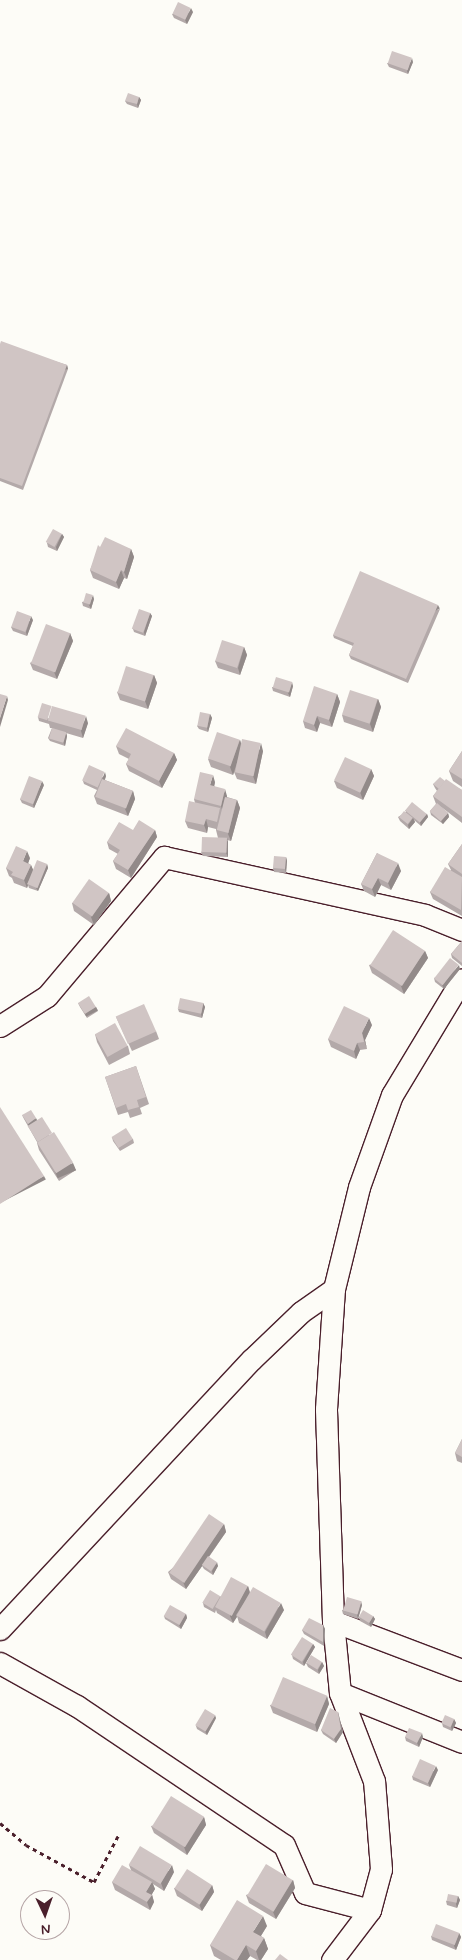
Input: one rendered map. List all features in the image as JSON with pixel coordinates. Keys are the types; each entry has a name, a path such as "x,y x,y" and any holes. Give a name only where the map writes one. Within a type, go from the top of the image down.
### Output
{"street":[{"path":"0,1026 48,996 164,857 425,915 462,930"},
{"path":"332,1960 370,1910 381,1870 374,1781 340,1693 333,1621 326,1409 334,1289 359,1187 392,1095 462,979"},
{"path":"0,1629 251,1360 301,1312 334,1289"},
{"path":"333,1621 462,1670"},
{"path":"0,1663 77,1706 284,1845 304,1893 370,1910"},
{"path":"340,1693 462,1742"}],"path":[{"path":"0,1824 26,1844 94,1882 118,1836"}],"building":[{"path":"178,2 191,8 185,20 173,14"},
{"path":"392,51 412,58 408,70 388,63"},
{"path":"128,93 139,97 137,104 125,101"},
{"path":"1,341 67,365 22,486 0,478"},
{"path":"53,529 62,534 54,547 46,542"},
{"path":"105,537 131,549 124,572 121,570 116,582 90,570 98,545 100,547"},
{"path":"360,571 438,605 406,679 349,655 354,643 333,635"},
{"path":"86,593 93,595 90,605 83,603"},
{"path":"139,609 150,613 143,633 132,629"},
{"path":"17,611 31,616 25,632 11,627"},
{"path":"46,624 70,633 55,673 31,663"},
{"path":"222,640 244,647 237,668 215,661"},
{"path":"126,666 154,675 145,702 117,693"},
{"path":"276,677 292,682 289,692 273,688"},
{"path":"314,686 337,694 329,720 317,716 314,725 303,721"},
{"path":"350,690 378,699 370,724 342,715"},
{"path":"0,694 7,696 0,718"},
{"path":"42,703 52,706 47,720 38,717"},
{"path":"52,706 86,716 82,730 48,720"},
{"path":"200,712 210,714 207,728 197,726"},
{"path":"52,728 66,732 63,743 49,739"},
{"path":"126,728 174,753 159,781 126,764 131,754 116,746"},
{"path":"217,732 240,740 231,766 208,758"},
{"path":"242,739 261,743 254,776 235,772"},
{"path":"462,751 462,779 449,771"},
{"path":"345,757 371,769 360,793 334,781"},
{"path":"89,765 105,772 98,787 82,781"},
{"path":"200,772 213,775 210,785 225,789 221,806 194,799"},
{"path":"29,776 42,781 33,804 20,799"},
{"path":"440,777 445,781 439,789 433,784"},
{"path":"102,779 133,791 126,809 95,797"},
{"path":"446,779 462,790 462,817 433,796"},
{"path":"225,797 237,800 228,833 217,830"},
{"path":"189,801 220,808 217,822 206,819 204,825 185,821"},
{"path":"412,802 427,814 420,823 405,811"},
{"path":"437,803 448,813 441,821 430,811"},
{"path":"404,811 413,818 408,824 399,817"},
{"path":"139,820 155,830 128,870 113,861 120,850 107,842 119,822 133,830"},
{"path":"202,837 227,838 226,853 201,852"},
{"path":"462,844 462,874 448,864"},
{"path":"16,846 27,851 23,861 31,865 24,880 11,875 13,872 6,868"},
{"path":"377,853 398,863 388,883 378,878 372,889 361,884"},
{"path":"274,856 286,857 285,869 273,868"},
{"path":"37,860 47,864 37,888 27,884"},
{"path":"445,867 462,877 461,910 430,892"},
{"path":"89,879 109,893 92,917 72,903"},
{"path":"393,930 425,951 402,986 370,965"},
{"path":"462,941 462,963 451,954"},
{"path":"450,958 459,965 443,985 434,978"},
{"path":"89,996 96,1007 85,1014 78,1003"},
{"path":"180,998 203,1003 201,1014 178,1009"},
{"path":"144,1004 156,1031 128,1044 116,1017"},
{"path":"344,1006 369,1018 362,1033 364,1042 357,1043 354,1051 328,1039"},
{"path":"115,1023 128,1046 107,1057 95,1034"},
{"path":"136,1066 146,1097 137,1100 139,1107 128,1110 126,1104 116,1108 105,1077"},
{"path":"0,1107 44,1176 0,1204"},
{"path":"31,1110 36,1118 28,1124 22,1115"},
{"path":"42,1117 52,1133 38,1142 28,1126"},
{"path":"126,1128 133,1139 118,1148 112,1137"},
{"path":"54,1132 73,1163 56,1173 37,1143"},
{"path":"462,1439 462,1457 455,1453"},
{"path":"209,1514 224,1524 184,1583 169,1573"},
{"path":"208,1556 217,1562 211,1571 202,1565"},
{"path":"231,1577 248,1586 232,1616 215,1607"},
{"path":"253,1587 281,1603 264,1632 236,1616"},
{"path":"210,1590 220,1596 213,1609 202,1603"},
{"path":"347,1597 361,1601 358,1615 343,1610"},
{"path":"170,1605 186,1614 179,1625 164,1616"},
{"path":"363,1610 373,1616 369,1623 359,1617"},
{"path":"309,1618 323,1625 323,1642 302,1630"},
{"path":"302,1637 313,1644 302,1662 291,1655"},
{"path":"311,1655 322,1662 317,1670 306,1663"},
{"path":"283,1677 327,1696 315,1724 271,1706"},
{"path":"330,1708 338,1712 341,1729 334,1739 321,1730"},
{"path":"205,1709 215,1715 206,1731 195,1725"},
{"path":"445,1715 454,1719 450,1727 441,1723"},
{"path":"409,1728 422,1733 417,1743 405,1737"},
{"path":"420,1759 436,1766 428,1783 412,1776"},
{"path":"171,1796 204,1817 185,1847 152,1827"},
{"path":"140,1846 172,1865 160,1884 129,1865"},
{"path":"266,1864 293,1880 274,1912 247,1896"},
{"path":"122,1865 152,1882 146,1892 152,1895 147,1902 112,1882"},
{"path":"187,1869 212,1885 200,1905 174,1888"},
{"path":"448,1894 458,1896 456,1903 447,1901"},
{"path":"237,1900 263,1916 253,1932 264,1938 256,1951 246,1945 237,1960 235,1960 210,1945"},
{"path":"436,1924 459,1933 455,1945 431,1936"},
{"path":"280,1954 288,1960 275,1960"}]}
